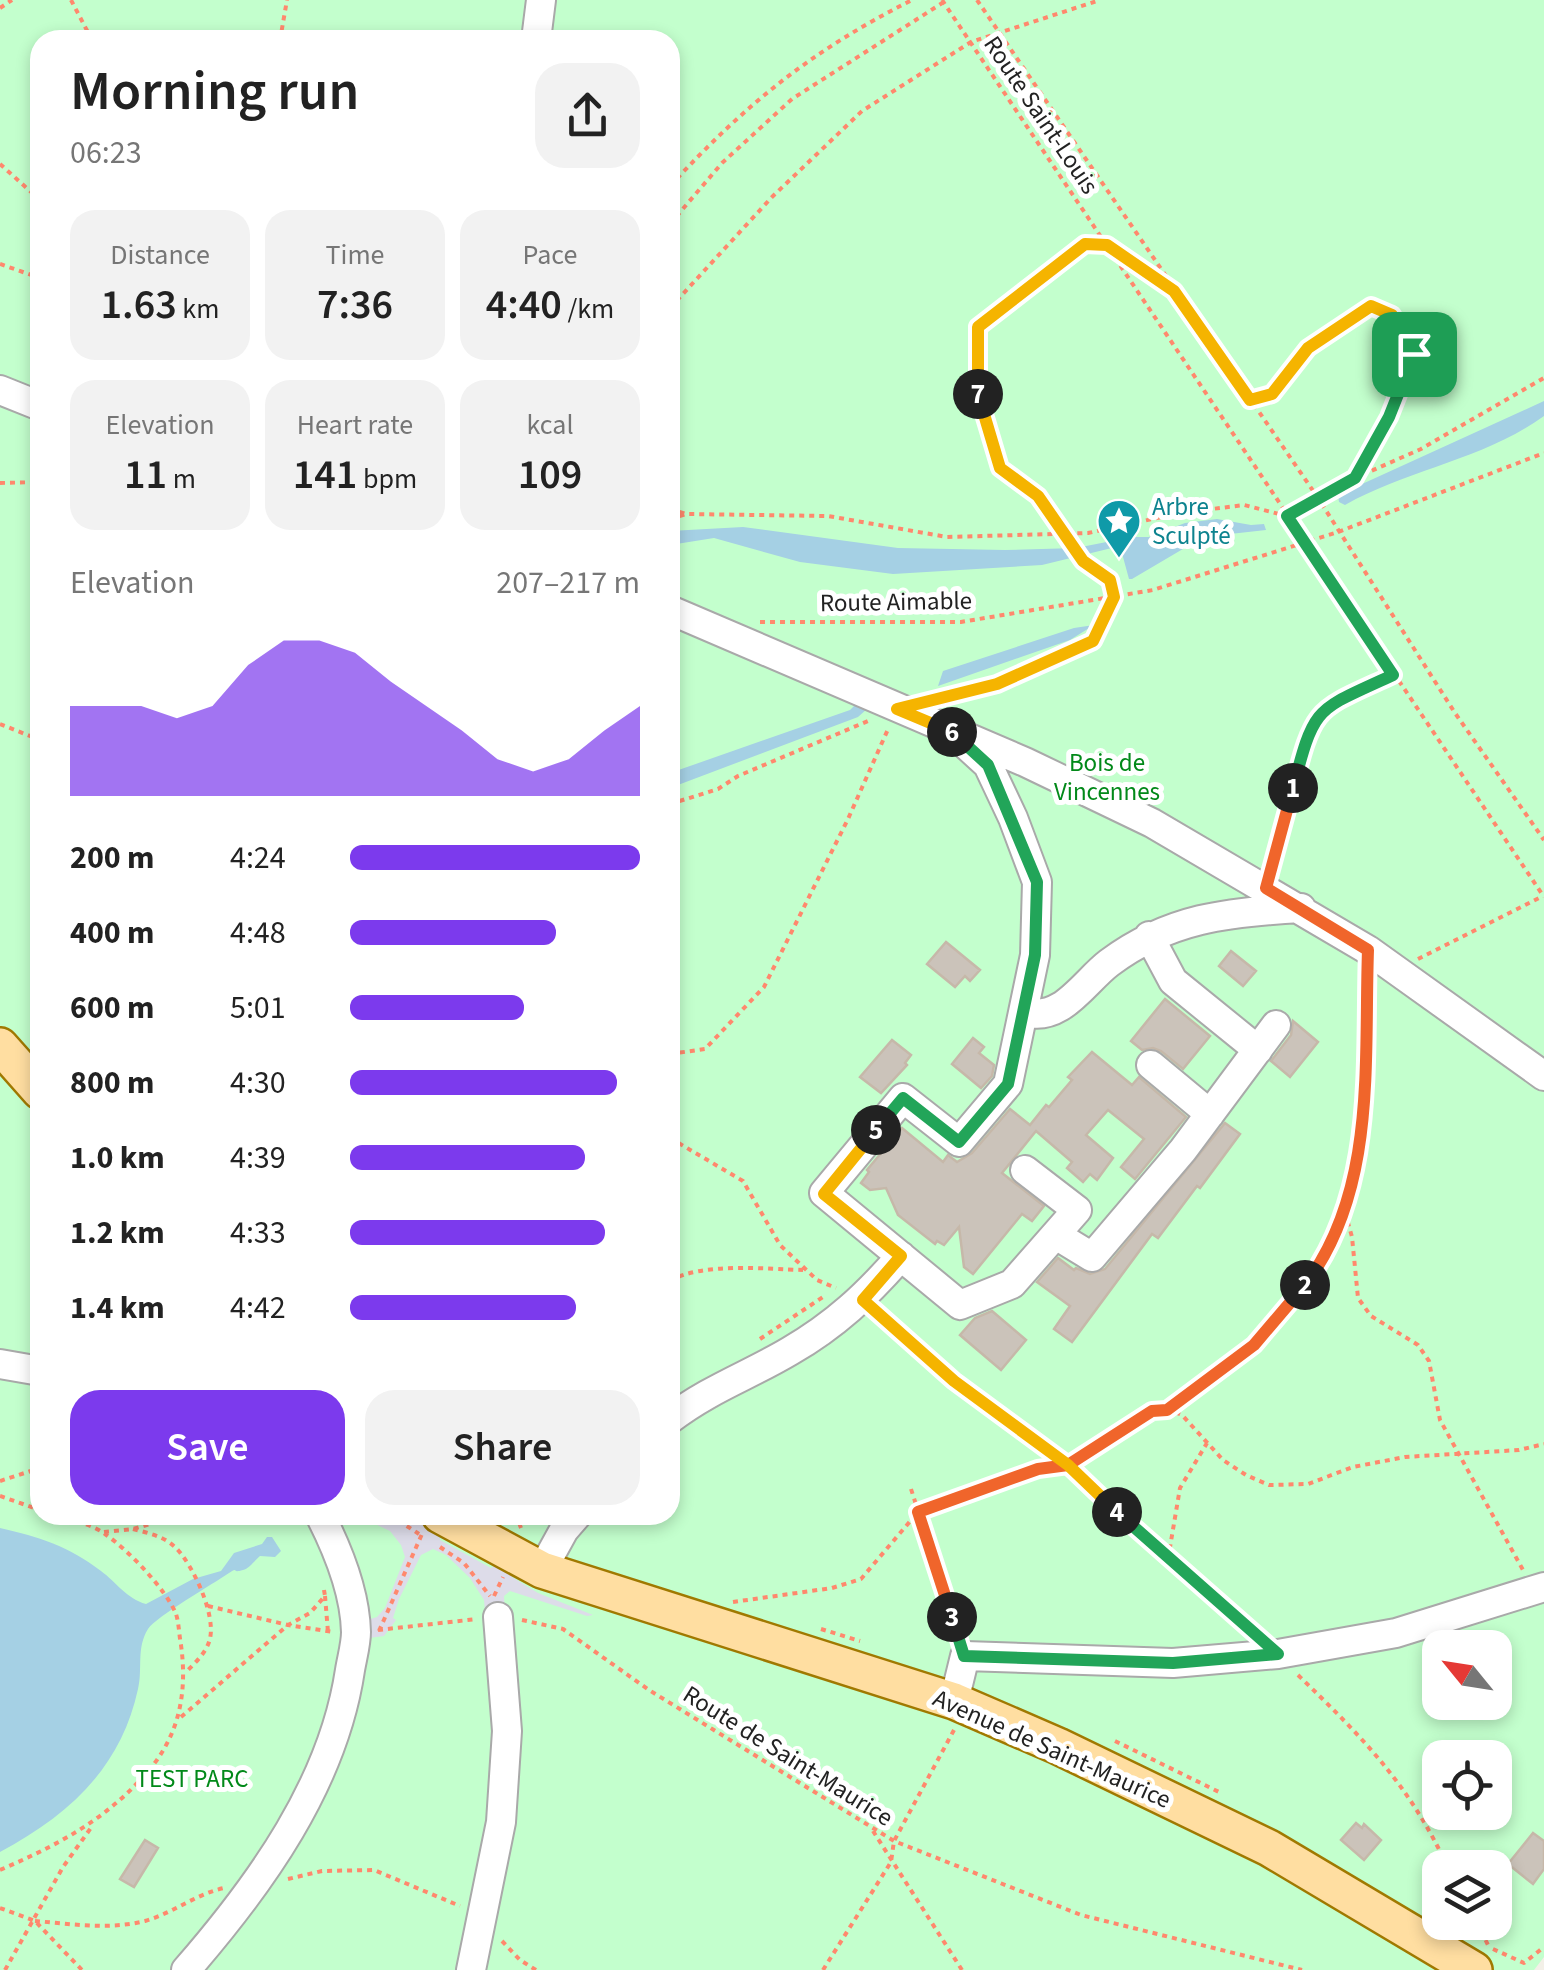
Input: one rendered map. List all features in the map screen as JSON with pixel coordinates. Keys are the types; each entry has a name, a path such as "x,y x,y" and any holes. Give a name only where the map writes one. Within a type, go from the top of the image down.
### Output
{"main road":[{"path":"0,1046 30,1080"},
{"name":"Avenue de Saint-Maurice","path":"438,1530 542,1570 960,1704 1058,1746 1269,1848 1481,1958"}],"street":[{"path":"537,30 541,0"},
{"path":"0,390 30,402"},
{"path":"680,614 1025,762 1152,824 1368,950 1544,1076"},
{"path":"952,732 988,765 1037,882 1035,955 1008,1084 959,1142 903,1098 824,1194 960,1305 1012,1284 1077,1210 1025,1170"},
{"path":"1026,1012 1036,1016 1058,1009 1105,966 1149,936 1198,919 1301,908"},
{"path":"1149,936 1173,981 1258,1050"},
{"path":"1056,1235 1092,1258 1210,1114 1276,1025"},
{"path":"1151,1065 1210,1114"},
{"path":"680,1412 703,1394 791,1351 863,1300 901,1256"},
{"path":"0,1364 30,1369"},
{"path":"186,1970 254,1885 293,1824 328,1756 346,1696 354,1631 351,1592 325,1525"},
{"path":"542,1570 568,1525"},
{"path":"960,1704 964,1656 1173,1663 1278,1654 1396,1633 1539,1589"},
{"path":"471,1970 501,1822 507,1731 495,1609"}],"path":[{"path":"0,8 12,0"},
{"path":"71,0 87,30"},
{"path":"282,30 287,0"},
{"path":"680,175 717,135 779,80 852,30 912,0"},
{"path":"977,0 1318,498 1455,713 1544,840"},
{"path":"680,297 772,197 862,111 972,42 1100,0"},
{"path":"680,212 722,163 792,100 944,1"},
{"name":"Route Saint-Louis","path":"944,1 1544,896"},
{"path":"0,164 30,191"},
{"path":"680,801 718,789 748,771 897,709 997,684 1093,641 1114,597 1110,580 1083,561 1038,496 1000,468 978,400 978,327 1085,244 1107,245 1174,291"},
{"path":"0,264 30,274"},
{"path":"1250,400 1272,394 1308,348 1371,306 1392,315 1414,354 1389,417 1355,478"},
{"path":"680,512 828,516 948,537 1088,533 1180,513 1244,505 1287,516 1355,478 1421,450 1544,378"},
{"name":"Route Aimable","path":"757,622 962,622 1114,597 1236,566 1338,532 1544,453"},
{"path":"0,483 30,482"},
{"path":"680,516 686,514"},
{"path":"1266,888 1309,728 1327,705 1393,675"},
{"path":"680,1053 705,1049 764,987 848,819 897,709"},
{"path":"0,724 30,736"},
{"path":"1396,970 1544,896"},
{"path":"1167,1410 1254,1345 1310,1278 1337,1232 1365,1106 1368,950"},
{"path":"680,1144 744,1181 780,1245 816,1280 863,1300 954,1381 1068,1465 1168,1560 1278,1654 1343,1717 1402,1784 1438,1850"},
{"path":"1344,1208 1352,1238 1358,1298 1371,1316 1418,1345 1428,1361 1440,1420 1455,1452 1539,1589"},
{"path":"680,1275 746,1268 806,1270"},
{"path":"754,1343 835,1288"},
{"path":"728,1603 861,1580 918,1512 1038,1469 1068,1465 1152,1411 1167,1410 1182,1416 1223,1460 1246,1476 1270,1485 1308,1484 1353,1467 1405,1457 1519,1450 1544,1444"},
{"path":"1168,1560 1180,1488 1206,1443"},
{"path":"0,1481 30,1471"},
{"path":"911,1489 964,1656"},
{"path":"0,1496 30,1506"},
{"path":"0,1870 59,1844 95,1822 143,1778 180,1718 185,1674 176,1616 162,1590 104,1532 83,1525"},
{"path":"104,1532 144,1525"},
{"path":"322,1580 325,1596 354,1631 422,1535 406,1525"},
{"path":"521,1525 524,1532"},
{"path":"133,1528 160,1536 177,1548 208,1606 212,1630 209,1643 185,1674"},
{"path":"438,1530 495,1609"},
{"path":"495,1609 506,1570"},
{"path":"180,1718 288,1625 310,1613 325,1596"},
{"name":"Route de Saint-Maurice","path":"208,1606 288,1625 354,1631 495,1609 563,1629 649,1690 894,1842 1081,1915 1302,1970"},
{"path":"824,1970 891,1862 894,1842 960,1704"},
{"path":"5,1970 64,1867 95,1822"},
{"path":"873,1830 962,1970"},
{"path":"0,1908 35,1921 124,1924 160,1916 209,1891 322,1871 388,1873"},
{"path":"35,1921 82,1970"},
{"path":"1512,1959 1524,1963 1544,1947"}],"green space":[{"name":"Bois de Vincennes","path":"0,0 1544,0 1544,1957 1534,1970 0,1970"}],"shaded area":[{"path":"377,1525 427,1525 439,1533 440,1540 491,1568 495,1565 538,1593 593,1615 510,1591 504,1596 505,1614 485,1612 484,1600 470,1578 446,1555 433,1549 421,1555 399,1599 393,1618 396,1620 384,1636 362,1639 367,1620 377,1617 385,1608 405,1557 390,1531"}],"water":[{"path":"1544,401 1544,416 1521,431 1345,505 1339,502 1338,495"},
{"path":"1217,519 1264,524 1266,530 1221,535 1188,546 1132,579 1120,546 1042,565 893,574 800,562 714,538 680,543 680,530 743,527 898,548 1076,548 1149,537 1185,523"},
{"path":"1094,625 1070,640 938,686 943,671"},
{"path":"857,703 867,709 858,717 680,784 680,770 850,710"},
{"path":"0,1528 65,1549 146,1604 193,1579 221,1571 234,1553 262,1544 267,1537 272,1537 281,1551 275,1557 260,1556 245,1569 232,1571 153,1623 142,1644 139,1681 130,1717 105,1766 70,1805 0,1852"}],"building":[{"path":"946,942 980,970 970,981 965,976 955,987 927,964"},
{"path":"1231,951 1256,971 1243,986 1219,966"},
{"path":"1165,999 1210,1036 1183,1069 1161,1051 1142,1050 1131,1041"},
{"path":"1293,1021 1318,1042 1290,1077 1271,1061 1291,1035"},
{"path":"973,1038 984,1047 979,1053 994,1065 992,1076 981,1088 952,1064"},
{"path":"892,1040 911,1055 907,1065 881,1093 860,1077"},
{"path":"1092,1052 1132,1085 1139,1077 1186,1117 1135,1179 1121,1167 1144,1139 1108,1110 1086,1135 1113,1158 1097,1180 1090,1174 1083,1182 1067,1168 1072,1162 1036,1131 1002,1173 1044,1206 1032,1221 1022,1214 973,1274 964,1267 959,1227 944,1245 937,1241 935,1244 898,1215 886,1188 870,1190 861,1183 902,1128 943,1162 948,1155 957,1162 972,1153 1010,1109 1030,1125"},
{"path":"1225,1123 1240,1134 1200,1188 1197,1186 1158,1238 1152,1234 1072,1342 1054,1329 1070,1306 1037,1282 1058,1258 1074,1270 1090,1274 1105,1269"},
{"path":"992,1311 1026,1340 1001,1370 960,1335 975,1318"},
{"path":"1356,1823 1362,1828 1364,1824 1381,1840 1364,1860 1341,1840"},
{"path":"1533,1833 1544,1841 1544,1869 1533,1884 1512,1867 1512,1859"},
{"path":"145,1840 158,1848 134,1887 120,1879"}],"place":[{"name":"Arbre Sculpté","path":"1119,559"}],"route":[{"path":"1414,354 1389,417 1355,478 1287,516 1393,675 1327,705 1309,728 1266,888 1368,950 1365,1106 1351,1184 1337,1232 1310,1278 1254,1345 1167,1410 1152,1411 1068,1465 1038,1469 918,1512 964,1656 1173,1663 1278,1654 1168,1560 1068,1465 954,1381 863,1300 901,1256 824,1194 903,1098 959,1142 1008,1084 1035,955 1037,882 988,765 952,732 897,709 997,684 1093,641 1114,597 1110,580 1083,561 1038,496 1000,468 978,400 978,327 1085,244 1107,245 1174,291 1250,400 1272,394 1308,348 1371,306 1392,315 1414,354"}],"park label":[{"name":"TEST PARC","path":"192,1779"}]}
